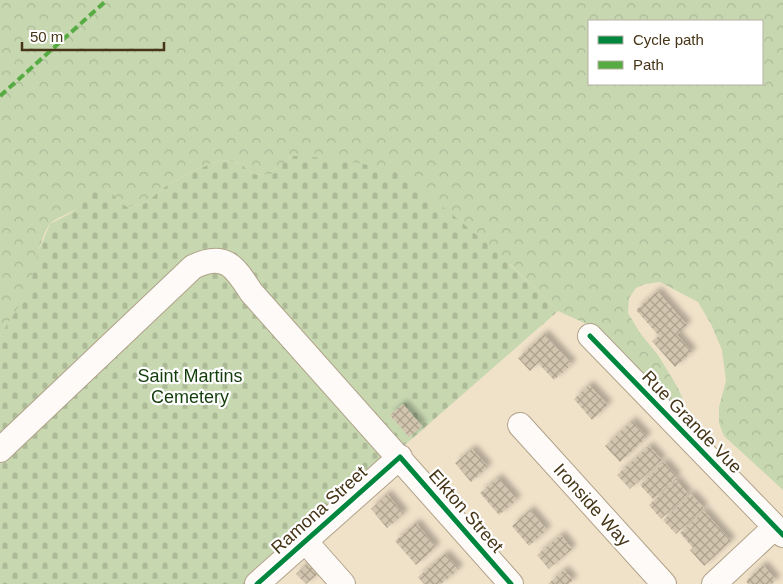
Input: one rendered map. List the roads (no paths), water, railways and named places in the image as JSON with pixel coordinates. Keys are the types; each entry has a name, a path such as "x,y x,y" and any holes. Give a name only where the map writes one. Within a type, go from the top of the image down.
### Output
{"street":[{"name":"Elkton Street","path":"0,450 193,267 202,262 212,261 230,265 238,271 251,292 400,457 511,584"},
{"name":"Rue Grande Vue","path":"590,336 779,531"},
{"name":"Ironside Way","path":"520,426 664,584"},
{"name":"Ramona Street","path":"257,584 400,457"},
{"path":"714,584 779,531"},
{"path":"305,541 343,584"}],"park label":[{"name":"Saint Martins Cemetery","path":"190,386"}]}
